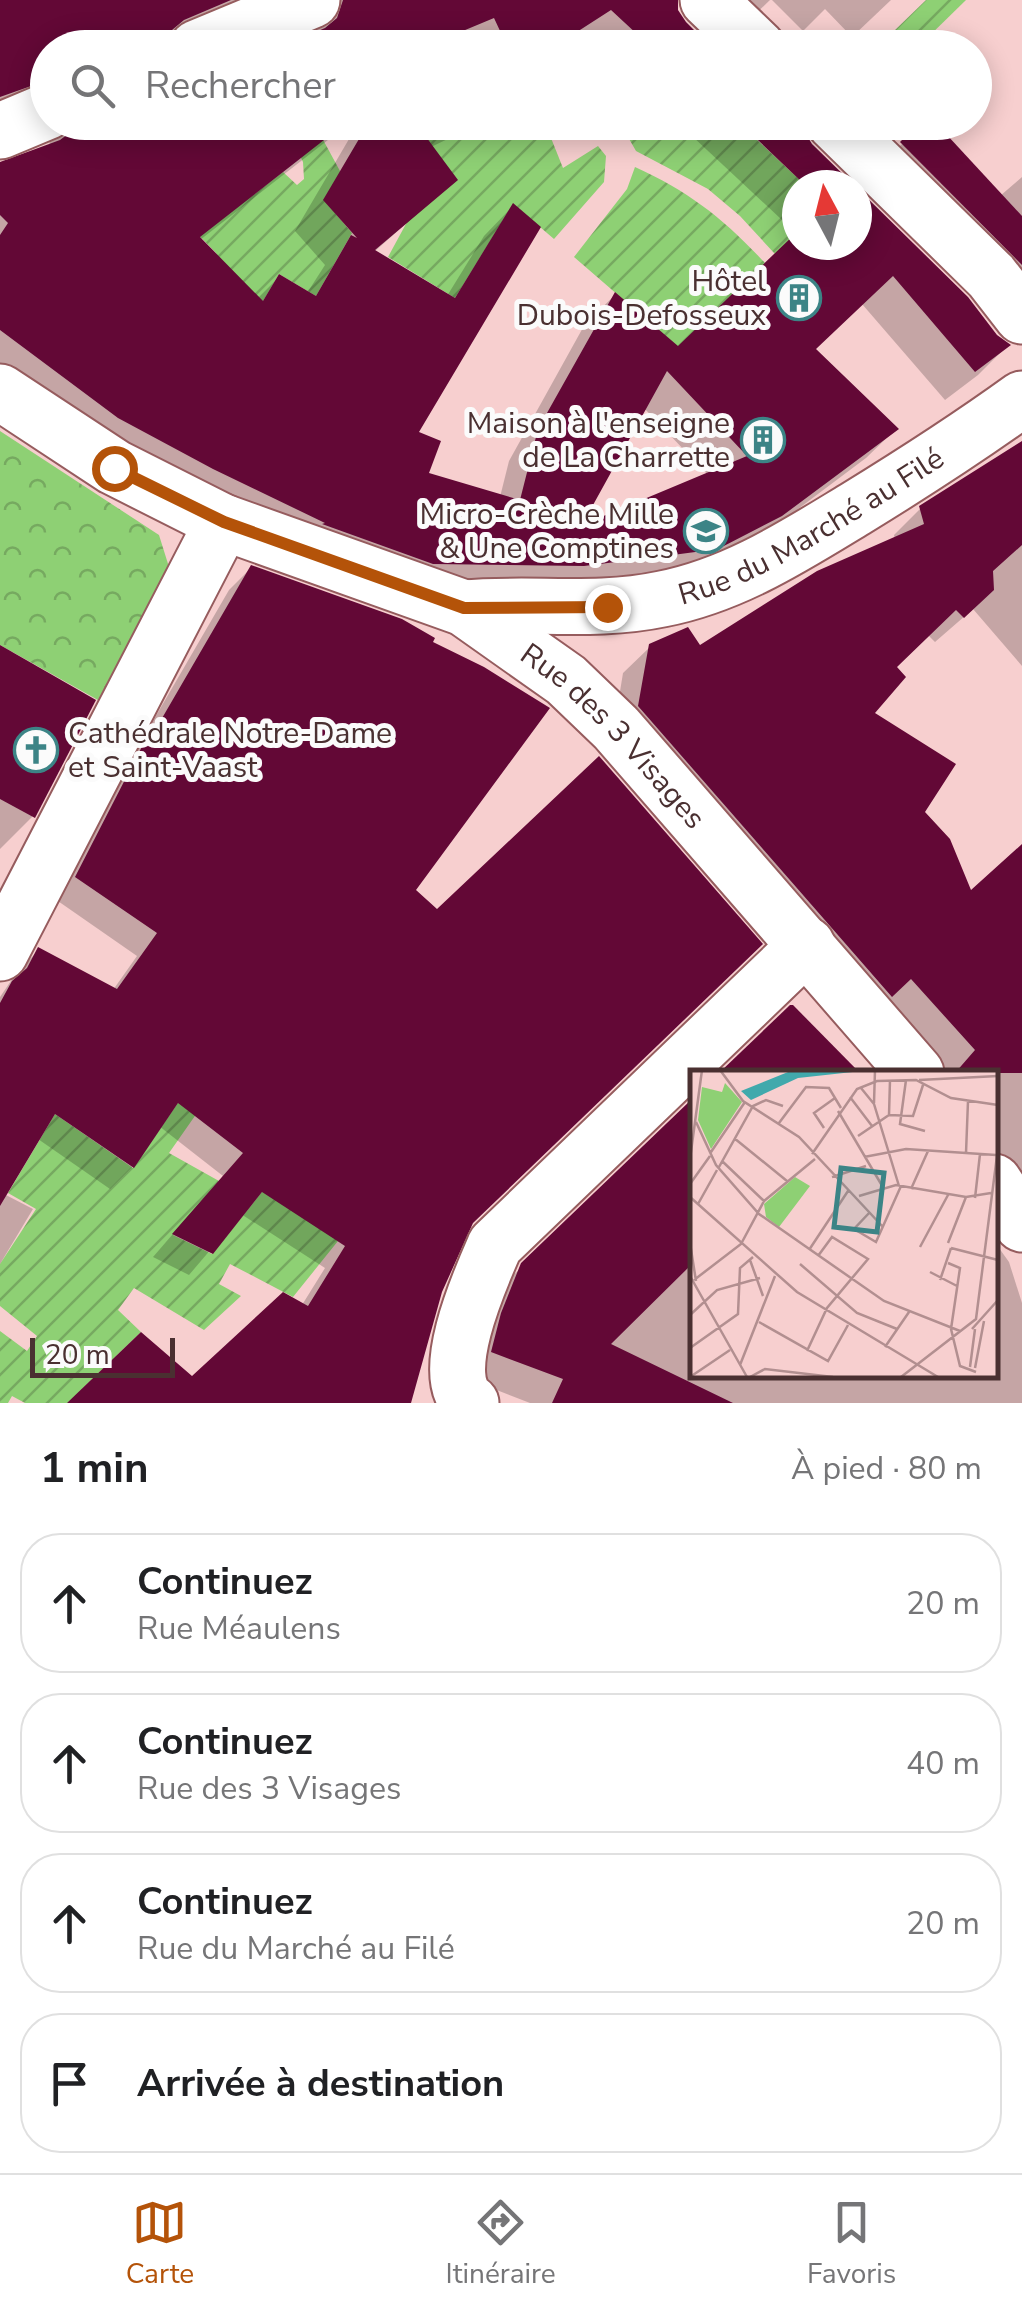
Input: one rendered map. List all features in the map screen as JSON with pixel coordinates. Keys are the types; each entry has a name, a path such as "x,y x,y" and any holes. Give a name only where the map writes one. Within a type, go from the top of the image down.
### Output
{"street":[{"path":"240,30 312,0"},
{"path":"708,0 739,30"},
{"path":"0,131 30,118"},
{"path":"852,140 991,276 1022,316"},
{"name":"Rue des 3 Visages","path":"0,392 114,468 224,522 464,608 566,680 596,707 913,1070"},
{"name":"Rue du Marché au Filé","path":"464,608 607,607 663,599 726,582 800,543 952,450 1022,399"},
{"path":"0,953 224,522"},
{"path":"466,1400 457,1383 456,1358 495,1245 807,946"},
{"path":"997,1186 1022,1224"}],"green space":[{"path":"926,0 966,0 935,30 895,30"},
{"path":"292,140 323,140 353,195 335,213 352,233 316,296 279,274 246,330 216,253 183,219 252,196 283,172 297,185 304,179 303,162"},
{"path":"402,140 552,140 563,168 598,146 606,156 604,182 554,239 513,204 455,298 388,257 407,222"},
{"path":"630,140 757,140 789,170 782,170 782,247 775,254 708,189 636,151"},
{"path":"635,167 705,208 765,263 706,320 698,313 689,321 752,373 716,424 670,340 574,257 627,189"},
{"path":"0,431 159,535 169,567 98,700 0,645"},
{"path":"182,1097 197,1113 169,1153 219,1181 173,1235 212,1254 270,1182 338,1241 293,1297 230,1264 219,1284 241,1296 204,1330 134,1288 118,1310 141,1332 82,1389 95,1403 25,1403 12,1396 8,1403 0,1403 0,1331 27,1351 37,1336 0,1306 0,1264 36,1209 8,1193 55,1114 133,1168"}],"building":[{"path":"0,0 231,0 184,20 172,30 30,30 30,86 0,97"},
{"path":"343,0 678,0 678,10 694,30 633,30 611,10 580,30 500,30 494,18 465,30 320,30 337,18"},
{"path":"60,140 324,140 200,237 263,301 279,274 316,296 351,235 357,238 323,200 358,140 428,140 458,180 375,250 455,298 513,203 541,227 419,432 441,441 429,473 520,500 538,429 615,292 678,346 782,246 782,260 872,260 872,203 968,297 997,335 1011,345 975,372 893,276 816,349 899,429 782,516 718,549 584,566 433,564 322,524 325,523 118,418 0,330 0,235 8,223 0,215 0,162","holes":["667,371 747,456 582,525"]},
{"path":"758,140 810,140 839,170 789,170"},
{"path":"952,140 1022,216 1022,265 900,142"},
{"path":"1022,441 1022,545 993,571 994,590 964,618 956,610 897,667 906,677 875,713 956,764 925,812 950,839 971,890 1022,844 1022,1073 958,1070 975,1050 911,979 892,997 638,706 649,644 688,627 700,645 817,571 924,524 919,506"},
{"path":"251,565 402,619 435,638 433,642 484,667 550,708 416,890 437,909 599,756 763,944 473,1223 442,1292 411,1403 67,1403 141,1332 192,1376 283,1292 308,1306 345,1246 262,1192 213,1254 172,1234 243,1153 178,1103 134,1168 55,1114 0,1206 0,1003 38,947 117,989 157,933 75,877 150,731 154,732"},
{"name":"Cathédrale Notre-Dame et Saint-Vaast","path":"0,645 96,700 35,818 0,799"},
{"path":"793,1005 857,1070 722,1070"},
{"path":"690,1101 690,1266 611,1344 733,1403 552,1403 563,1379 491,1352 521,1263"}],"place":[{"name":"Hôtel Dubois-Defosseux","path":"799,298"},
{"name":"Maison à l'enseigne de La Charrette","path":"763,440"},
{"name":"Micro-Crèche Mille & Une Comptines","path":"706,531"},
{"name":"Cathédrale Notre-Dame et Saint-Vaast","path":"36,750"}],"route":[{"path":"114,468 224,522 464,608 607,607"}]}
